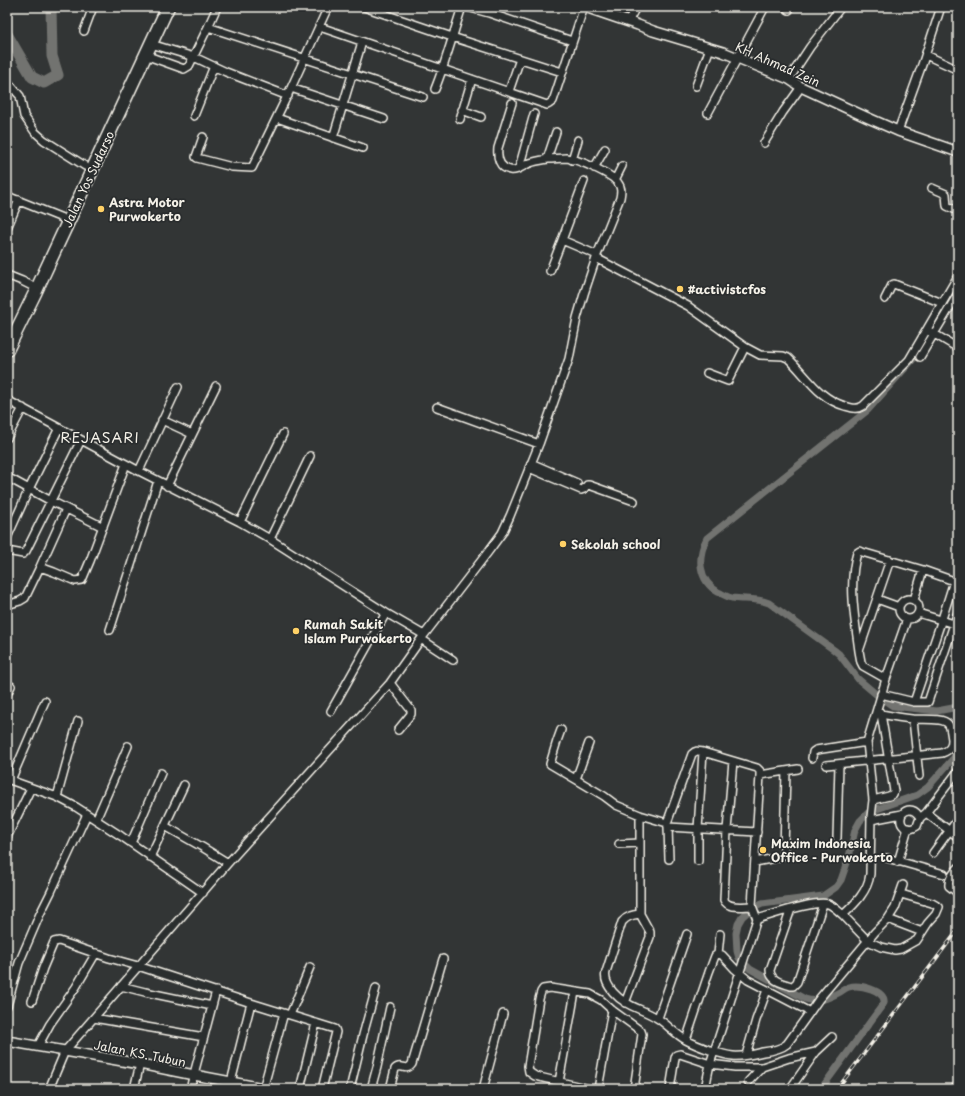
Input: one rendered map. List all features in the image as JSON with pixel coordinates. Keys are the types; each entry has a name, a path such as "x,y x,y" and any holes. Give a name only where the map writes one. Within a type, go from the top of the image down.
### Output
{"highway":[{"name":"Jalan Yos Sudarso","path":"7,332 62,218 159,7"},
{"name":"Jalan Yos Sudarso","path":"7,350 35,294 168,7"}],"street":[{"path":"84,31 93,7"},
{"path":"145,55 184,68 189,66 217,7"},
{"path":"202,137 196,157 197,158 232,167 252,168 288,96 328,7"},
{"path":"364,7 383,10 452,37 562,72"},
{"path":"436,89 462,7"},
{"path":"467,7 572,41"},
{"path":"320,27 549,104 553,101 572,41 585,7"},
{"name":"KH Ahmad Zein","path":"585,7 737,58 789,79 801,87 898,131 958,152"},
{"path":"628,22 636,7"},
{"path":"708,113 765,7"},
{"path":"789,79 841,7"},
{"path":"898,131 926,55 941,7"},
{"path":"208,27 423,97"},
{"path":"333,138 362,42"},
{"path":"151,44 194,57 226,72 288,96"},
{"path":"696,86 710,48"},
{"path":"926,55 956,69"},
{"path":"509,91 520,59"},
{"path":"194,116 214,66"},
{"path":"460,119 472,79"},
{"path":"7,81 20,96 24,116 35,132 44,140 85,166"},
{"path":"764,143 783,112 801,87"},
{"path":"291,88 384,119"},
{"path":"49,1089 65,1051 228,863 390,683 502,532 510,516 539,444 569,359 577,318 597,257 620,198 621,191 619,184 615,180 594,168 584,163 563,158 530,163 514,170 503,167 497,156 498,148 512,103"},
{"path":"462,110 481,117"},
{"path":"519,168 534,114"},
{"path":"277,118 363,148"},
{"path":"547,160 556,132"},
{"path":"572,160 578,140"},
{"path":"594,168 605,150"},
{"path":"615,180 622,166"},
{"path":"550,271 584,182"},
{"path":"932,188 946,194 947,206 958,211"},
{"path":"7,196 62,218"},
{"path":"7,228 19,200"},
{"path":"562,240 688,306 745,347 760,355 782,356 788,358 817,390 831,400 853,408 863,406 909,360 958,294"},
{"path":"7,275 30,285"},
{"path":"920,357 942,303 958,276"},
{"path":"886,300 892,285 894,284 942,303"},
{"path":"930,332 958,348"},
{"path":"707,373 728,381 745,347"},
{"path":"167,486 216,386"},
{"path":"139,472 178,387"},
{"path":"7,400 139,472 240,522 270,539 423,637 453,660"},
{"path":"437,407 539,444"},
{"path":"7,438 23,408"},
{"path":"162,420 192,434"},
{"path":"7,538 59,428"},
{"path":"240,522 283,434"},
{"path":"7,551 20,555 24,553 81,440"},
{"path":"270,539 310,456"},
{"path":"40,567 75,581 82,580 126,464"},
{"path":"530,465 577,482"},
{"path":"530,465 581,490 589,485 634,501"},
{"path":"7,477 103,527"},
{"path":"110,630 158,481"},
{"path":"7,605 25,598 66,509"},
{"path":"886,679 863,666 861,662 854,617 853,574 857,553 860,551 923,570 956,583 914,702"},
{"path":"859,651 890,560"},
{"path":"914,600 923,570"},
{"path":"877,599 900,606"},
{"path":"904,600 914,600 919,608 916,617 906,619 901,615 900,606 904,600"},
{"path":"880,703 928,702 958,612"},
{"path":"331,711 386,613"},
{"path":"918,613 954,624"},
{"path":"843,915 858,900 869,881 873,800 868,742 886,679 906,619"},
{"path":"390,683 411,710 411,714 398,730"},
{"path":"7,694 11,686"},
{"path":"45,701 9,779 57,797 76,807 203,893"},
{"path":"826,765 917,757 942,754 948,751 952,738 947,722 938,720 913,720 880,703"},
{"path":"873,800 889,796 893,794 894,791 887,759 880,703"},
{"path":"913,720 919,776"},
{"path":"57,797 78,721"},
{"path":"561,730 550,764 604,796 616,805 668,825 698,829 757,832"},
{"path":"812,758 813,752 816,750 868,742"},
{"path":"576,779 589,743"},
{"path":"96,820 128,746"},
{"path":"669,859 668,825 692,754 697,751 703,752 757,768 760,771 760,775 752,907 757,916 745,959 714,1052 705,1089"},
{"path":"698,860 698,829 703,752"},
{"path":"732,761 724,900 729,906 752,907"},
{"path":"837,838 839,764"},
{"path":"760,775 798,769"},
{"path":"754,862 782,856 784,851 786,771"},
{"path":"902,814 900,820 902,825 908,828 914,828 917,826 920,818 926,813 958,771"},
{"path":"131,843 161,773"},
{"path":"150,857 184,784"},
{"path":"7,837 31,788"},
{"path":"872,816 902,814 905,811 912,810 918,814 920,818"},
{"path":"926,813 958,837"},
{"path":"7,1006 20,963 34,928 87,814"},
{"path":"625,1003 650,937 650,932 640,914 640,815"},
{"path":"933,852 958,819"},
{"path":"165,826 228,863"},
{"path":"898,862 908,828"},
{"path":"619,844 640,843"},
{"path":"888,858 944,874"},
{"path":"958,868 948,884 958,893"},
{"path":"748,1082 762,1067 787,1052 819,999 888,919 895,908 903,885"},
{"path":"757,916 826,903 843,915 868,941 881,947 895,950 901,949 917,940 936,914 939,907 901,894"},
{"path":"792,909 770,973 774,979 794,986 823,904"},
{"path":"640,914 625,918 622,922 605,977 609,988 618,998 625,1003 658,1018 670,1029 686,1040 714,1052 733,1056 770,1051 816,1052"},
{"path":"888,919 922,932"},
{"path":"658,1018 687,934"},
{"path":"686,1040 709,972 715,956 718,954 720,934"},
{"path":"32,1001 43,968 54,942 62,941 216,990 251,1003 334,1028 336,1030 322,1089"},
{"path":"38,1046 50,1024 76,987 96,953"},
{"path":"718,954 722,955 748,980 811,1011"},
{"path":"390,1089 395,1069 398,1066 407,1068 412,1064 443,959"},
{"path":"265,1089 287,1014 310,967"},
{"path":"121,986 212,1006"},
{"path":"350,1089 376,988"},
{"path":"590,1089 535,1076 531,1074 528,1069 539,999 543,989 550,988 590,994 601,1000 641,1032 642,1034 634,1089"},
{"path":"190,1089 216,990"},
{"path":"746,1055 756,1020 767,990"},
{"path":"559,1082 575,992"},
{"path":"231,1082 251,1003"},
{"path":"371,1089 390,1007"},
{"path":"598,1089 612,1010"},
{"path":"483,1089 503,1014"},
{"path":"94,1018 204,1037"},
{"path":"300,1089 316,1023"},
{"path":"790,1089 816,1052 832,1037"},
{"name":"Jalan KS. Tubun","path":"7,1041 140,1064 231,1082 243,1087 265,1089"},
{"path":"670,1089 674,1061 676,1055 680,1054 735,1067 762,1067"},
{"path":"134,1089 140,1064"},
{"path":"954,1089 958,1089"}],"waterway":[{"path":"7,34 32,77 44,83 58,75 52,56 51,7"},
{"path":"958,284 917,355 868,410 707,538 701,560 703,575 711,587 730,598 764,601 769,603 839,654 858,679 893,706 937,711 958,707"},
{"path":"821,1089 884,1003 883,998 876,991 865,987 853,986 827,998 815,1000 805,999 750,969 739,958 736,933 738,924 742,917 751,909 762,904 823,896 836,887 841,880 849,857 855,830 860,821 868,813 917,795 928,787 958,753"}],"railway":[{"path":"837,1089 958,930"}],"place":[{"name":"Astra Motor Purwokerto","path":"101,209"},
{"name":"#activistcfos","path":"680,289"},
{"name":"Sekolah school","path":"563,544"},
{"name":"Rumah Sakit Islam Purwokerto","path":"296,631"},
{"name":"Maxim Indonesia Office - Purwokerto","path":"763,850"}],"district":[{"name":"REJASARI","path":"100,437"}]}
